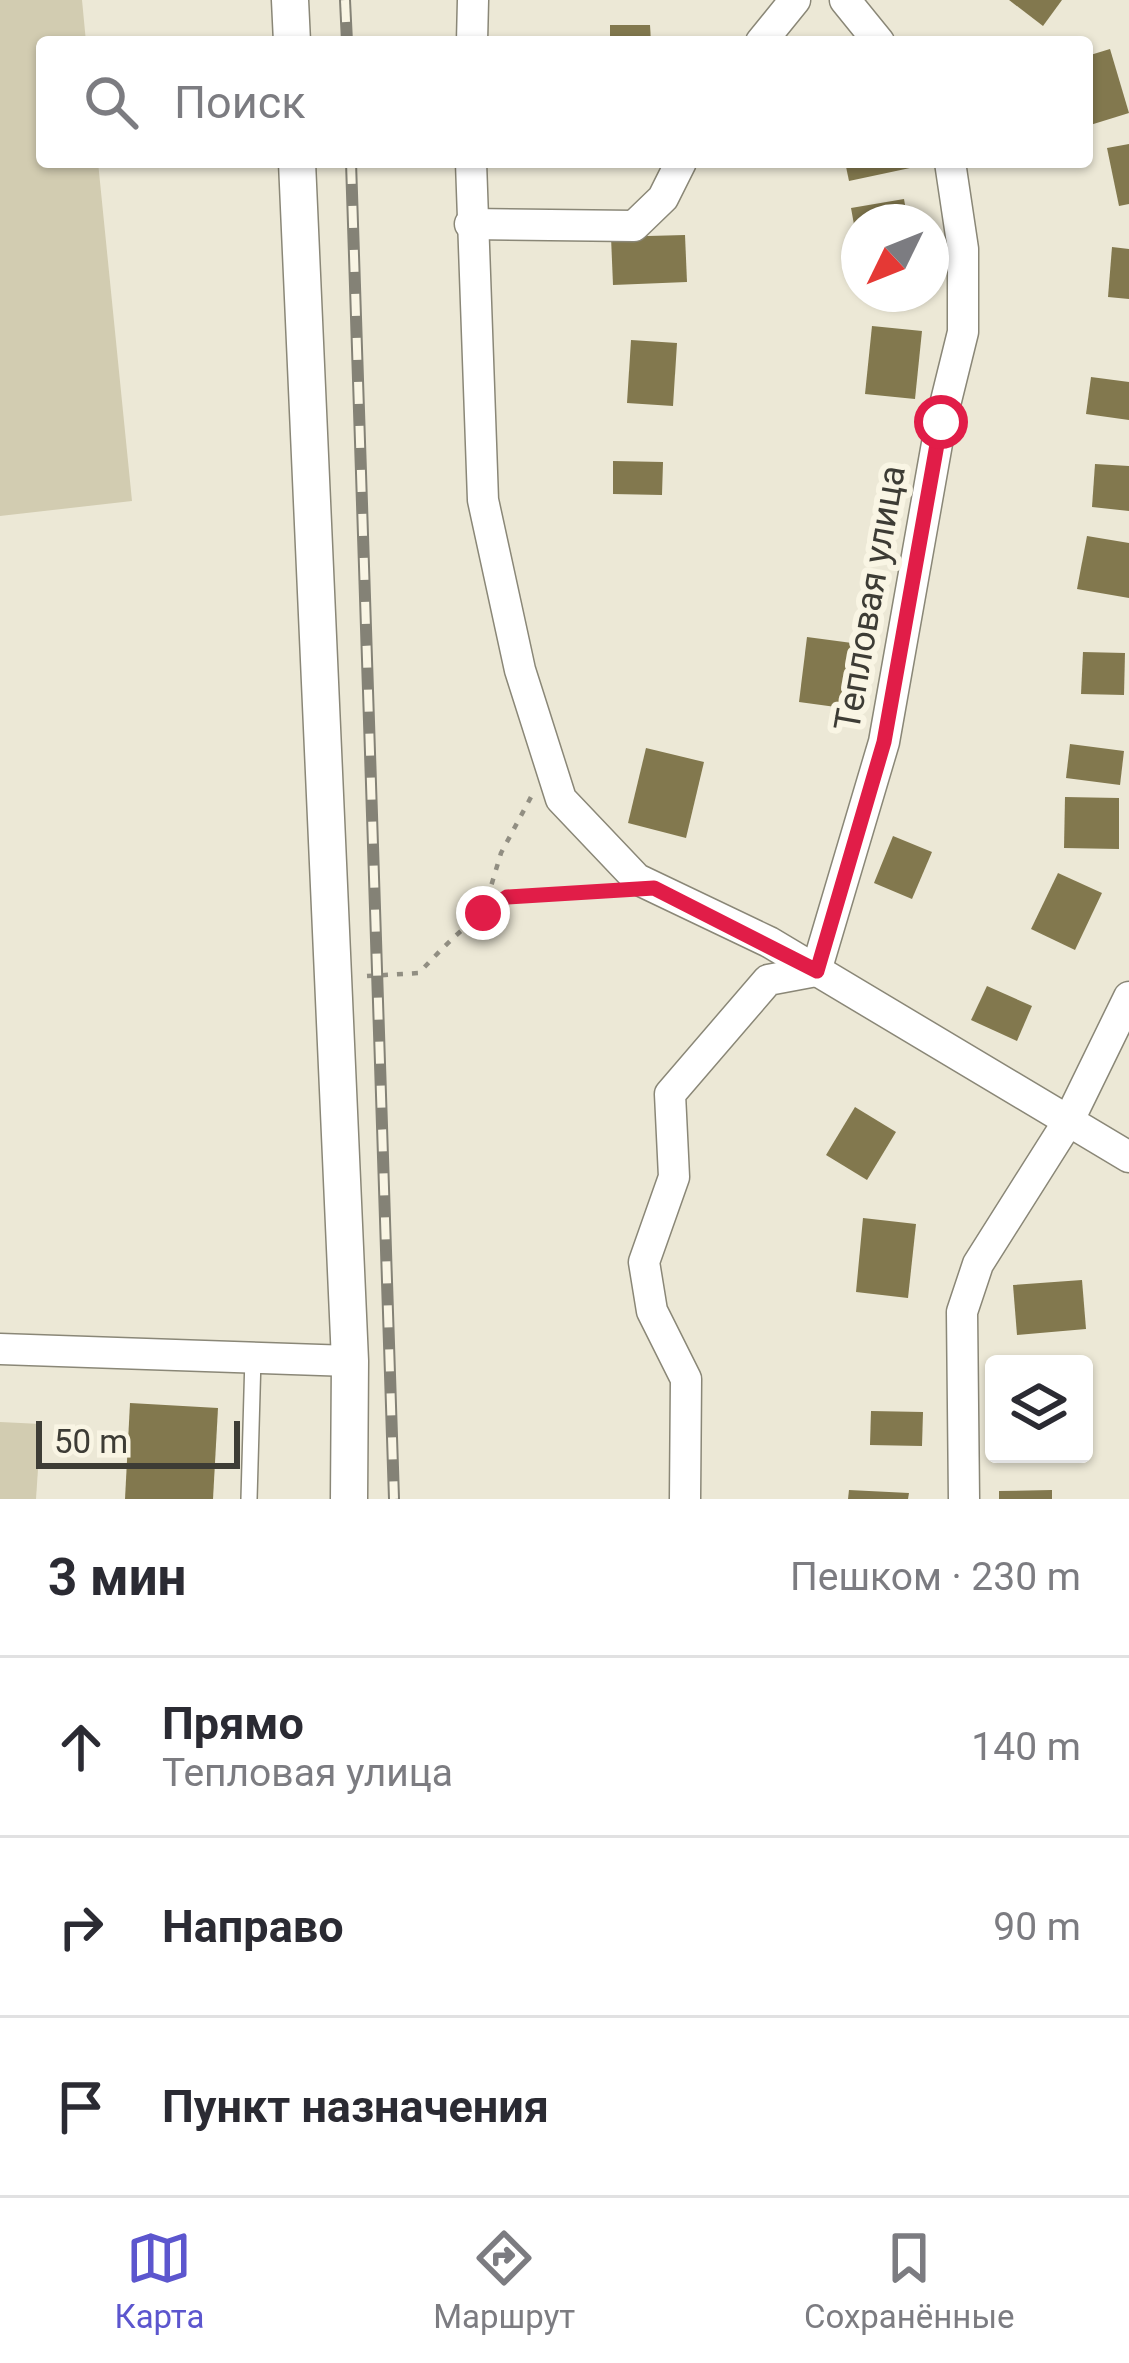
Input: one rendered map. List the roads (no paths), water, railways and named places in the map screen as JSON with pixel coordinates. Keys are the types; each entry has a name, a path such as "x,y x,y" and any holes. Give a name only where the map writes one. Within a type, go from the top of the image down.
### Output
{"street":[{"path":"290,0 292,36"},
{"path":"472,36 473,0"},
{"path":"765,36 795,0"},
{"path":"845,0 873,36"},
{"path":"297,168 350,1361 349,1499"},
{"path":"471,168 483,500 520,670 561,799 637,879 817,971 1129,1157"},
{"path":"470,224 634,226 663,198 678,168"},
{"name":"Тепловая улица","path":"817,971 884,742 941,422 963,332 963,249 951,168"},
{"path":"685,1499 686,1379 652,1311 644,1262 674,1177 670,1094 768,980 817,971"},
{"path":"964,1499 962,1312 978,1264 1069,1120 1129,998"},
{"path":"0,1349 350,1361"}],"lane":[{"path":"249,1499 253,1358"}],"railway":[{"path":"345,0 347,36"},
{"path":"351,168 394,1499"}]}
